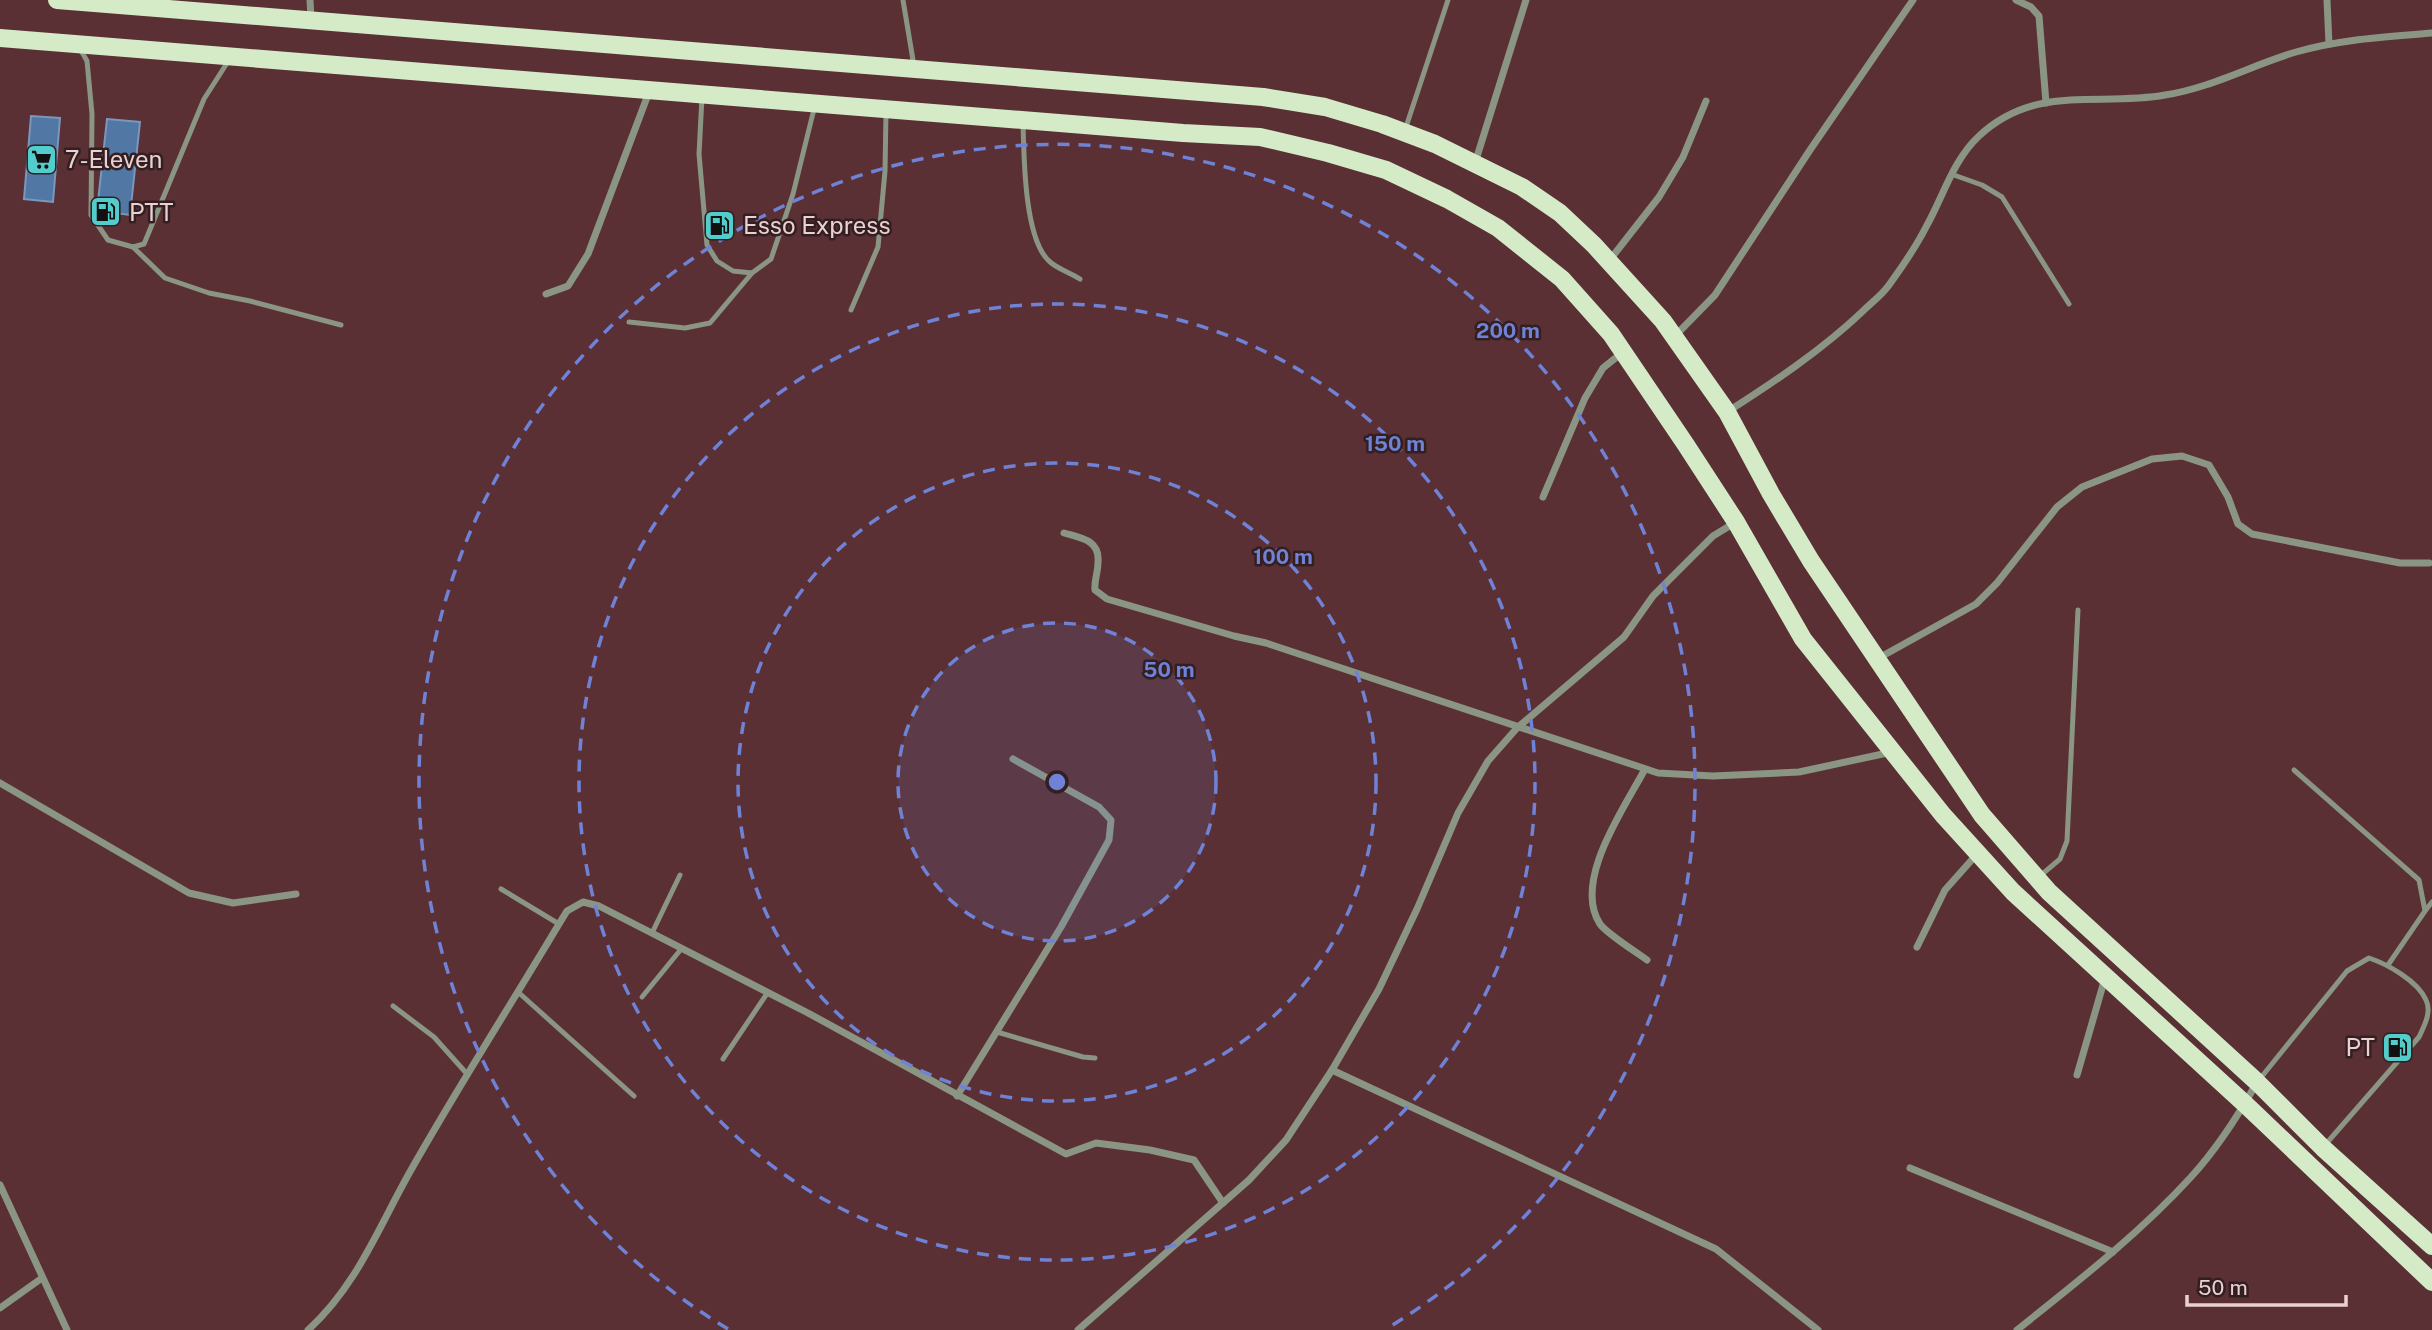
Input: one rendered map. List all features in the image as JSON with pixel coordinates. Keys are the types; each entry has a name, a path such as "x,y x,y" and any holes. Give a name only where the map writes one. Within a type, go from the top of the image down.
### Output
{"main road":[{"path":"57,0 243,11 311,20 1263,97 1325,107 1405,132 1522,187 1560,213 1609,261 1663,321 1727,412 1804,550 1877,660 1983,815 2049,892 2257,1083 2323,1148 2431,1243"},
{"path":"0,38 1260,137 1386,170 1447,199 1498,228 1562,279 1611,334 1736,522 1803,639 1943,815 2012,892 2245,1104 2432,1282"}],"street":[{"path":"310,0 311,20"},
{"path":"1475,163 1526,0"},
{"path":"1674,337 1715,295 1913,0"},
{"path":"2016,0 2031,6 2039,16 2046,103"},
{"path":"2327,0 2329,44"},
{"path":"1727,412 1773,383 1842,331 1887,288 1926,228 1951,174 1979,137 2016,110 2046,103 2165,96 2295,52 2365,38 2432,33"},
{"path":"546,294 568,286 588,254 649,90"},
{"path":"1609,261 1659,197 1677,167 1706,101"},
{"path":"1544,497 1585,398 1603,368 1623,352"},
{"path":"1877,660 1976,604 1997,583 2057,507 2082,487 2152,459 2182,456 2209,465 2228,497 2238,524 2252,534 2400,563 2429,563"},
{"path":"1078,1330 1249,1180 1286,1140 1332,1070 1379,989 1458,813 1488,761 1517,728 1624,637 1653,596 1713,536 1736,522"},
{"path":"1064,533 1089,540 1096,546 1099,561 1094,580 1095,590 1107,599 1266,643 1658,773 1713,776 1799,772 1893,751"},
{"path":"957,1096 1061,928 1109,840 1111,820 1099,807 1013,759"},
{"path":"1645,769 1598,857 1593,883 1594,908 1600,925 1647,960"},
{"path":"0,783 189,893 233,904 296,894"},
{"path":"1917,947 1945,890 1977,853"},
{"path":"308,1330 330,1310 371,1248 410,1171 559,924 567,911 583,902 599,905 768,992 1066,1154 1096,1143 1150,1150 1194,1160 1223,1203"},
{"path":"2077,1075 2105,976"},
{"path":"1332,1070 1716,1250 1818,1330"},
{"path":"2017,1330 2113,1252 2192,1176 2245,1104 2257,1083"},
{"path":"1910,1168 2113,1252"},
{"path":"0,1185 67,1330"},
{"path":"2411,1260 2431,1243"},
{"path":"0,1308 41,1278"}],"lane":[{"path":"903,0 914,69"},
{"path":"1405,132 1448,0"},
{"path":"78,45 87,61 92,114 91,215 108,240 133,247 165,278 209,293 341,325"},
{"path":"133,247 144,244 204,99 231,57"},
{"path":"702,94 699,154 707,245 717,261 733,271 752,273"},
{"path":"629,322 685,328 710,323 752,273 771,259 793,194 816,103"},
{"path":"851,310 878,247 885,171 886,108"},
{"path":"1023,120 1024,182 1036,238 1047,260 1080,279"},
{"path":"1951,174 1982,185 2002,197 2069,304"},
{"path":"2037,878 2060,859 2067,841 2078,610"},
{"path":"2294,770 2419,880 2425,911"},
{"path":"652,933 680,875"},
{"path":"501,889 559,924"},
{"path":"2388,965 2432,902"},
{"path":"642,996 682,948"},
{"path":"2257,1083 2347,971 2369,958 2388,965 2414,986 2427,1001 2427,1020 2418,1037 2323,1148"},
{"path":"518,992 634,1096"},
{"path":"723,1059 768,992"},
{"path":"393,1006 434,1037 468,1075"},
{"path":"997,1032 1083,1057 1095,1058"}],"building":[{"name":"7-Eleven","path":"31,116 60,118 53,202 24,199"},
{"path":"107,119 140,122 130,215 97,211"}],"place":[{"name":"7-Eleven","path":"42,159"},
{"name":"PTT","path":"106,212"},
{"name":"Esso Express","path":"720,225"},
{"name":"PT","path":"2398,1047"}]}
